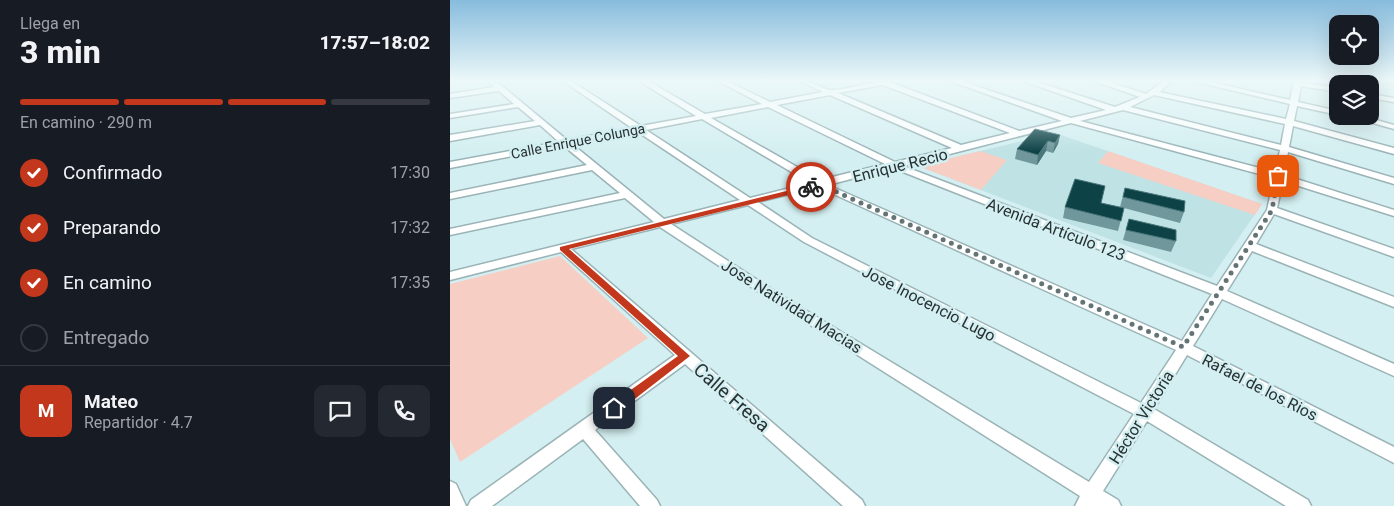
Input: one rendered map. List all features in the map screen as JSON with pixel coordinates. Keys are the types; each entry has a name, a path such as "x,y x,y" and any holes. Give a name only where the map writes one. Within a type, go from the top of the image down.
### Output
{"street":[{"path":"450,116 515,105"},
{"name":"Jose Natividad Macias","path":"520,105 663,224 778,299 1093,492 1112,506"},
{"name":"Jose Inocencio Lugo","path":"601,105 808,240 1145,412 1302,506"},
{"name":"Rafael de los Rios","path":"684,105 821,185 1183,347 1394,455"},
{"name":"Calle Enrique Colunga","path":"450,165 763,105"},
{"name":"Avenida Artículo 123","path":"767,105 896,166 1219,292 1394,370"},
{"path":"858,105 962,149"},
{"path":"941,105 1019,134"},
{"path":"1020,105 1072,122 1278,176 1394,213"},
{"path":"1104,105 1284,148 1394,181"},
{"name":"Enrique Recio","path":"450,276 1072,122 1129,105"},
{"path":"1199,105 1289,122 1394,151"},
{"name":"Héctor Victoria","path":"1084,506 1145,412 1183,347 1251,246 1272,210 1292,105"},
{"path":"1304,105 1329,110"},
{"path":"1379,118 1394,120"},
{"path":"450,138 540,123"},
{"path":"1379,123 1394,127"},
{"path":"450,196 593,166"},
{"path":"450,232 626,195"},
{"path":"1272,210 1394,253"},
{"path":"1251,246 1394,302"},
{"name":"Calle Fresa","path":"563,248 856,506"},
{"path":"477,506 685,356"},
{"path":"585,429 651,506"},
{"path":"450,490 457,506"}],"shaded area":[{"path":"1055,133 1262,204 1211,278 918,166"},
{"path":"980,151 1007,160 981,190 918,166"},
{"path":"1108,151 1262,204 1255,215 1098,163"},
{"path":"560,256 648,338 460,462 450,439 450,284"}],"building":[{"path":"1035,129 1060,135 1055,143 1048,141 1038,155 1017,149"},
{"path":"1075,179 1105,186 1101,203 1124,208 1121,221 1065,207"},
{"path":"1125,188 1185,201 1184,212 1123,197"},
{"path":"1129,219 1176,230 1176,241 1126,230"}],"way so far":[{"path":"811,187 821,185 1183,347 1232,270 1251,246 1272,210 1278,176"}],"route":[{"path":"614,408 685,356 563,248 811,187"}]}
